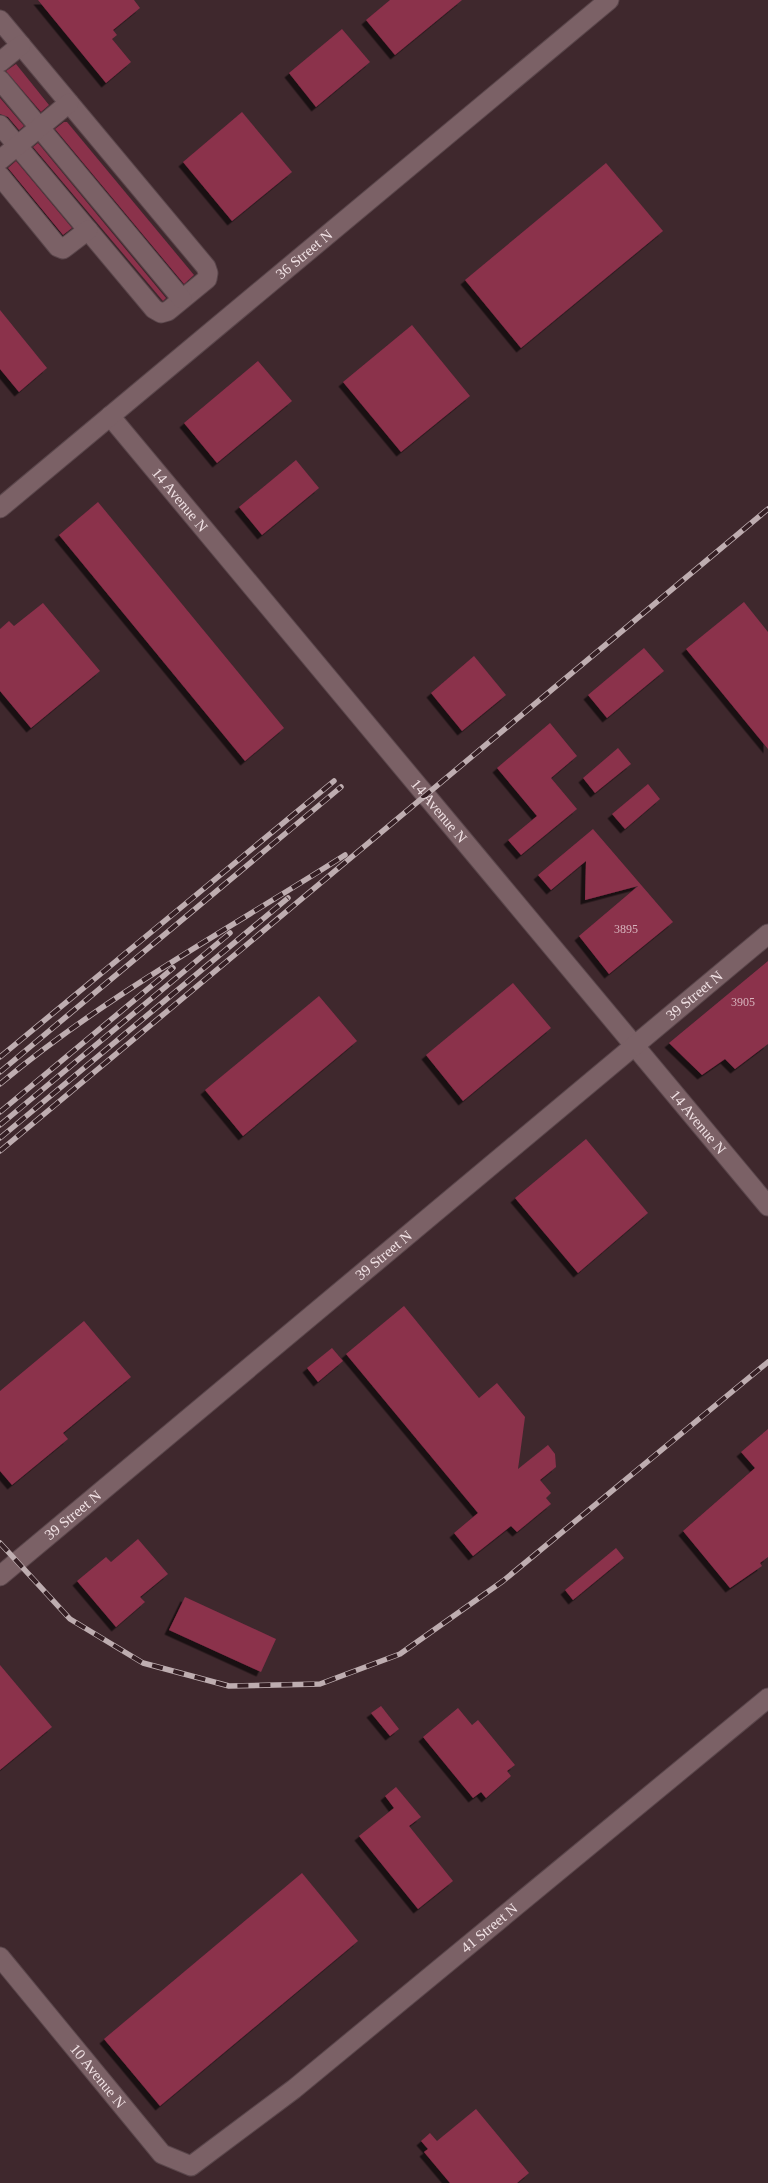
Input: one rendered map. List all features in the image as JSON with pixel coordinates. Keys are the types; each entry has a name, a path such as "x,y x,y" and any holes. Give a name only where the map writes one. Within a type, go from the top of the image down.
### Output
{"street":[{"name":"36 Street N","path":"0,508 610,0"},
{"path":"0,20 206,266 208,272 207,279 168,311 161,314 154,309 0,125"},
{"path":"0,62 21,45"},
{"path":"0,80 182,299"},
{"path":"0,160 69,103"},
{"path":"0,176 58,247 63,249 68,247 88,230"},
{"name":"14 Avenue N","path":"110,416 768,1206"},
{"name":"39 Street N","path":"0,1576 768,934"},
{"name":"41 Street N","path":"207,2154 294,2089 768,1698"},
{"name":"10 Avenue N","path":"0,1957 162,2154 191,2166 207,2154"}],"building":[{"path":"38,0 134,0 140,8 113,30 117,35 112,39 131,62 106,83"},
{"path":"390,0 462,0 395,55 366,20"},
{"path":"342,29 370,62 316,107 289,73"},
{"path":"16,64 49,105 41,112 6,71"},
{"path":"0,98 24,126 19,130 8,117 0,114"},
{"path":"242,112 292,172 232,221 183,162"},
{"path":"64,122 67,122 194,275 184,284 55,129"},
{"path":"38,143 166,298 163,301 33,147"},
{"path":"16,161 72,228 63,235 8,168"},
{"path":"606,163 663,231 521,348 465,280"},
{"path":"0,310 47,368 19,392 0,369"},
{"path":"412,325 470,396 401,452 343,382"},
{"path":"258,361 292,401 217,463 184,423"},
{"path":"296,460 319,488 262,535 239,507"},
{"path":"98,502 284,728 245,761 59,535"},
{"path":"744,602 768,632 768,749 686,649"},
{"path":"43,603 100,671 31,728 0,691 0,629 9,621 14,626"},
{"path":"644,648 664,671 607,718 588,695"},
{"path":"474,656 506,695 462,731 431,693"},
{"path":"550,723 577,756 551,778 577,809 521,855 508,840 537,816 497,768"},
{"path":"618,748 631,764 595,793 583,778"},
{"path":"648,784 660,799 625,829 612,814"},
{"path":"593,829 673,922 609,974 579,936 638,886 585,900 586,861 551,890 538,875"},
{"path":"768,961 768,1044 735,1069 725,1059 702,1075 669,1043"},
{"path":"513,983 551,1028 463,1101 426,1055"},
{"path":"319,996 357,1041 243,1136 205,1090"},
{"path":"586,1139 648,1213 578,1273 515,1198"},
{"path":"404,1306 479,1398 497,1383 525,1417 518,1469 548,1445 555,1454 556,1467 540,1480 551,1493 546,1498 551,1504 517,1532 511,1526 473,1556 454,1533 478,1513 346,1354"},
{"path":"84,1321 131,1377 63,1433 68,1439 12,1485 0,1471 0,1391"},
{"path":"332,1348 343,1361 318,1382 307,1368"},
{"path":"768,1429 768,1557 760,1563 762,1566 730,1588 683,1531 755,1468 741,1452"},
{"path":"138,1539 168,1574 140,1597 145,1602 116,1627 77,1581 106,1557 111,1562"},
{"path":"616,1548 624,1558 573,1600 565,1590"},
{"path":"185,1597 276,1639 261,1672 169,1630"},
{"path":"0,1665 52,1727 0,1770"},
{"path":"381,1706 399,1729 390,1736 371,1713"},
{"path":"458,1708 472,1725 478,1720 515,1765 507,1771 511,1776 486,1798 481,1792 473,1798 423,1737"},
{"path":"396,1787 421,1817 409,1826 453,1881 418,1909 359,1836 394,1808 385,1796"},
{"path":"302,1873 358,1941 160,2106 104,2039"},
{"path":"476,2109 529,2173 517,2183 450,2183 424,2152 428,2149 421,2141 430,2133 437,2141"}],"railway":[{"path":"0,1151 768,509"},
{"path":"0,1057 334,781"},
{"path":"0,1072 341,787"},
{"path":"0,1084 82,1021 125,992 345,855"},
{"path":"0,1138 288,898"},
{"path":"0,1125 230,933"},
{"path":"0,1112 173,968"},
{"path":"0,1543 70,1619 143,1663 229,1686 320,1684 400,1654 503,1581 768,1362"}]}
